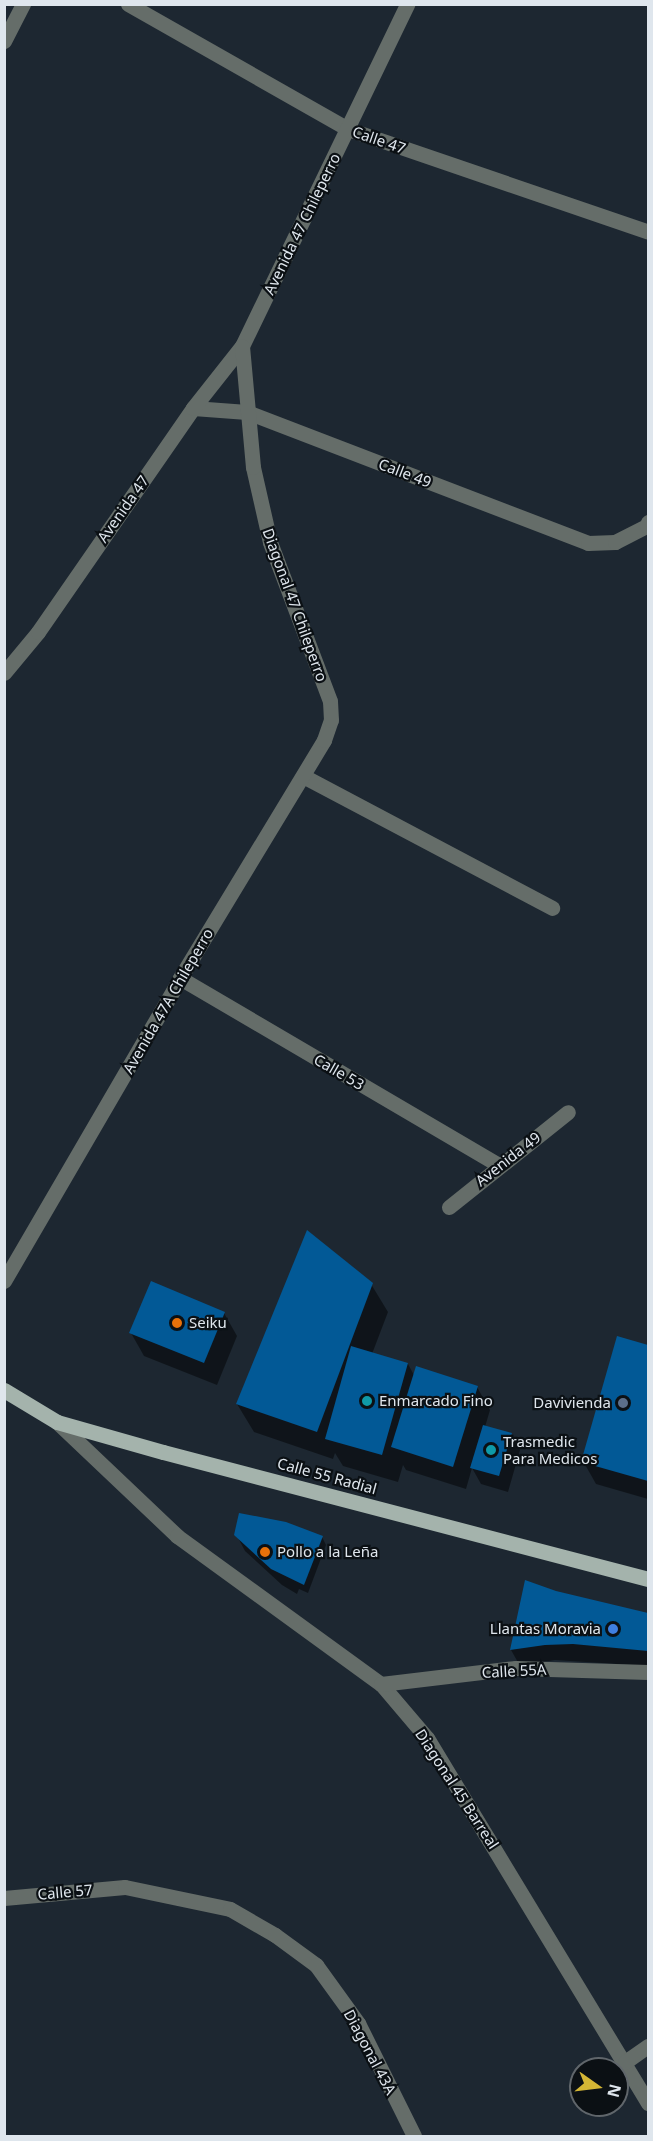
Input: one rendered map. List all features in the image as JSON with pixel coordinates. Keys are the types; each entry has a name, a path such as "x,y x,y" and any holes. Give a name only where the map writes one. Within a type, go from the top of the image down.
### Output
{"main road":[{"name":"Calle 55 Radial","path":"4,1390 57,1422 648,1579"}],"street":[{"path":"4,41 23,4"},
{"name":"Calle 47","path":"128,4 348,129 648,232"},
{"name":"Avenida 47 Chileperro","path":"242,346 407,4"},
{"name":"Avenida 47","path":"4,673 38,632 193,408 242,346"},
{"name":"Diagonal 47 Chileperro","path":"242,346 253,467 270,543 330,701 331,720"},
{"name":"Calle 49","path":"193,408 247,412 588,543 615,542 647,526 648,522"},
{"name":"Avenida 47A Chileperro","path":"4,1281 180,978 324,740 331,720"},
{"path":"303,776 552,908"},
{"name":"Calle 53","path":"180,978 499,1165"},
{"name":"Avenida 49","path":"449,1207 568,1112"},
{"name":"Diagonal 45 Barreal","path":"57,1422 177,1536 381,1684 427,1738 622,2057"},
{"name":"Calle 55A","path":"381,1684 516,1668 648,1672"},
{"name":"Calle 57","path":"4,1898 125,1887"},
{"name":"Diagonal 43A","path":"125,1887 230,1909 275,1935 316,1965 358,2023 414,2136"},
{"path":"629,2059 648,2046"},
{"name":"Diagonal 45 Barreal","path":"629,2069 648,2103"}],"building":[{"path":"307,1230 373,1283 317,1432 236,1404"},
{"name":"Seiku","path":"151,1281 225,1312 204,1363 129,1333"},
{"name":"Davivienda","path":"617,1336 648,1345 648,1481 581,1462"},
{"name":"Enmarcado Fino","path":"351,1346 408,1363 382,1455 325,1439"},
{"path":"416,1366 478,1386 453,1467 391,1447"},
{"name":"Trasmedic Para Medicos","path":"483,1425 512,1433 499,1476 470,1468"},
{"path":"239,1513 286,1522 323,1536 304,1585 271,1569 234,1535"},
{"path":"525,1580 556,1591 648,1613 648,1651 573,1644 510,1650"}],"place":[{"name":"Seiku","path":"177,1323"},
{"name":"Enmarcado Fino","path":"367,1401"},
{"name":"Davivienda","path":"623,1403"},
{"name":"Trasmedic Para Medicos","path":"491,1450"},
{"name":"Pollo a la Leña","path":"265,1552"},
{"name":"Llantas Moravia","path":"613,1629"}]}
